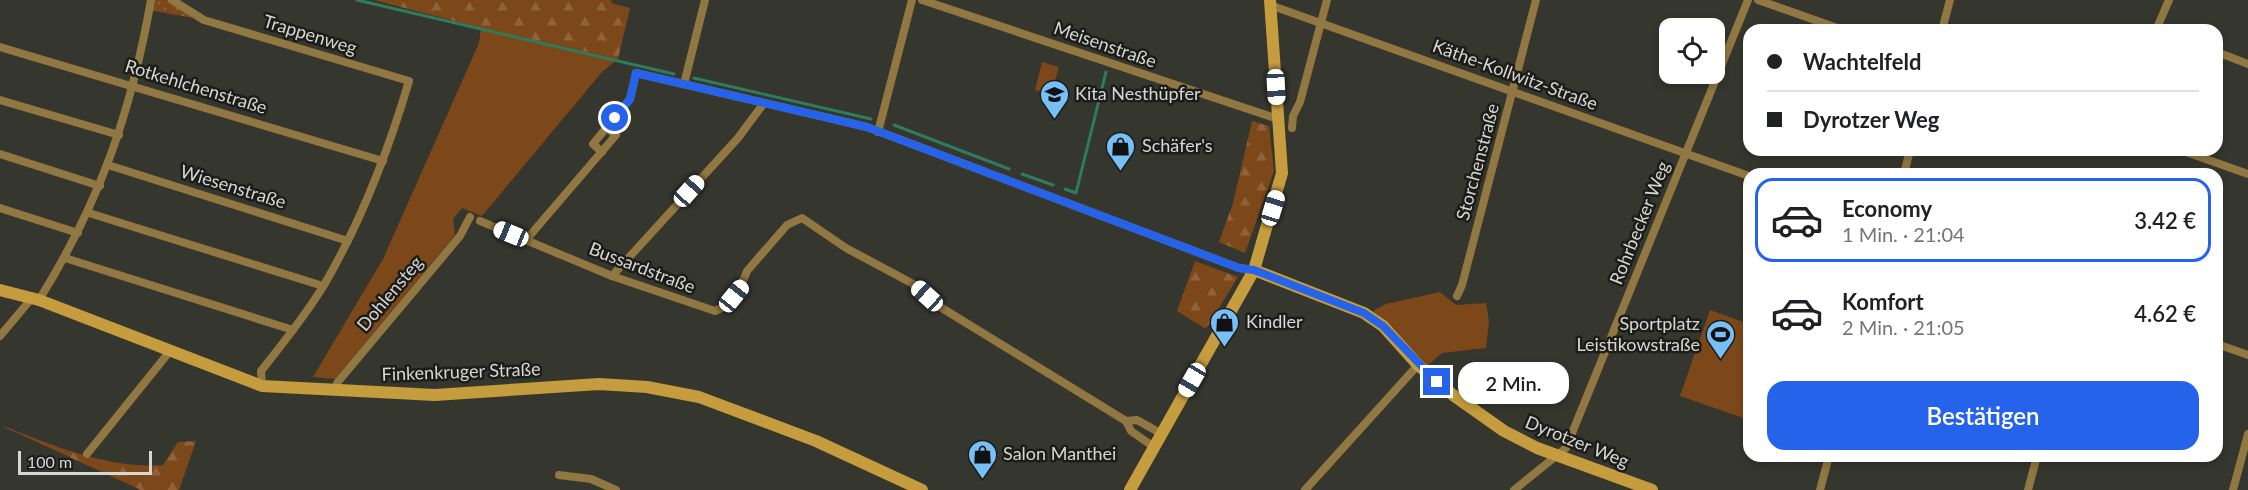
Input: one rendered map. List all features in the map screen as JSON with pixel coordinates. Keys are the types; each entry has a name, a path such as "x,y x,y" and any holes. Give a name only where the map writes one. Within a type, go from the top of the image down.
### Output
{"street":[{"path":"0,336 35,299 65,258 89,213 119,135 134,85 151,0"},
{"name":"Trappenweg","path":"172,0 204,20 409,81 383,162"},
{"path":"684,84 705,0"},
{"path":"878,132 912,0"},
{"name":"Meisenstraße","path":"922,0 1278,119"},
{"path":"1292,128 1293,116 1300,102 1327,0"},
{"name":"Storchenstraße","path":"1456,296 1462,285 1536,0"},
{"name":"Rohrbecker Weg","path":"1558,456 1566,448 1748,0"},
{"path":"1758,0 1826,24"},
{"path":"1944,24 1950,0"},
{"path":"2159,24 2169,0"},
{"path":"1130,490 1254,270 1282,173 1270,2"},
{"name":"Käthe-Kollwitz-Straße","path":"1270,2 1321,23 1743,174"},
{"name":"Rotkehlchenstraße","path":"0,47 134,85 383,162"},
{"path":"2223,54 2248,64"},
{"path":"526,240 602,152 593,144 630,99 636,73 867,127 1239,268 1254,270"},
{"path":"0,100 119,135"},
{"path":"612,276 738,138 764,103"},
{"path":"0,154 100,186"},
{"path":"2198,156 2248,174"},
{"path":"262,386 261,370 293,330 323,286 348,241 383,162"},
{"name":"Wiesenstraße","path":"108,165 348,241"},
{"path":"0,208 78,233"},
{"path":"89,213 323,286"},
{"name":"Dohlensteg","path":"338,391 337,383 460,236 470,217"},
{"name":"Bussardstraße","path":"480,221 612,276 715,311 726,306 741,286 747,271 787,225 802,218 846,248 917,286 937,305 1126,421 1131,431 1154,447"},
{"path":"65,258 293,330"},
{"name":"Dyrotzer Weg","path":"1254,270 1364,313 1383,326 1418,365 1477,414 1504,431 1558,456 1652,490"},
{"name":"Finkenkruger Straße","path":"0,290 35,299 262,386 435,395 599,384 668,390 699,397 759,417 922,490"},
{"path":"2223,346 2248,355"},
{"path":"87,454 170,351"},
{"path":"1305,490 1418,365"},
{"name":"Bussardstraße","path":"1126,421 1137,420 1162,434"},
{"path":"2233,490 2248,434"},
{"path":"1514,490 1558,456"},
{"path":"1820,490 1827,462"},
{"path":"2028,490 2035,462"},
{"path":"559,475 591,479 616,490"}],"green space":[{"path":"151,0 172,0 204,20 149,10"},
{"path":"374,0 612,0 611,3 630,8 618,59 481,28"},
{"path":"481,28 618,59 602,72 482,216 462,208 453,219 455,235 335,379 313,377 383,259 479,43"},
{"path":"1042,62 1059,67 1051,95 1035,90"},
{"path":"1252,121 1269,126 1274,171 1245,253 1219,242 1233,203"},
{"path":"1195,261 1238,277 1206,329 1177,311"},
{"path":"1440,292 1456,305 1486,303 1489,321 1486,348 1442,353 1427,366 1373,311 1386,304"},
{"name":"Sportplatz Leistikowstraße","path":"1710,310 1743,322 1743,418 1680,396"},
{"path":"0,425 80,454 142,465 163,465 178,442 196,441 179,490 141,490"}],"waterway":[{"path":"357,0 674,74"},
{"path":"1065,189 1076,193 1106,72"},
{"path":"694,78 871,119"},
{"path":"894,125 1009,169"},
{"path":"1022,174 1053,185"}],"place":[{"name":"Kita Nesthüpfer","path":"1054,120"},
{"name":"Schäfer's","path":"1121,172"},
{"name":"Kindler","path":"1225,348"},
{"name":"Sportplatz Leistikowstraße","path":"1721,360"},
{"name":"Salon Manthei","path":"982,480"}],"route":[{"path":"615,118 630,99 636,73 867,127 991,176 1239,268 1254,270 1354,307 1383,326 1418,365 1437,382"}]}
